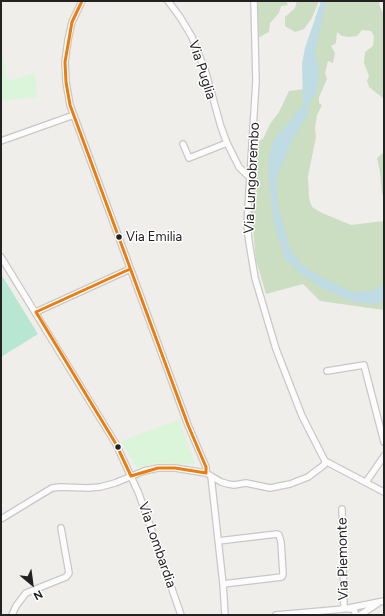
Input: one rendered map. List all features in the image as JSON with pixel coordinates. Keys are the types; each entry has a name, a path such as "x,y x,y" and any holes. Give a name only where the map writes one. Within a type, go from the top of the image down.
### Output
{"street":[{"path":"82,1 72,22 68,40 65,62 66,82 74,115 130,269 188,425 209,474 223,584 224,615"},
{"name":"Via Puglia","path":"168,1 192,37 206,73 220,127 227,143 239,166 247,175 251,177"},
{"name":"Via Lungobrembo","path":"254,1 256,81 248,224 249,242 255,278 284,372 302,416 325,461"},
{"path":"1,141 74,115"},
{"path":"183,144 189,158 227,143"},
{"name":"Via Lombardia","path":"1,257 116,444 139,494 181,615"},
{"path":"36,312 130,269"},
{"path":"327,371 364,365 384,442"},
{"path":"366,482 384,456"},
{"path":"1,519 52,488 100,487 158,468 175,468 209,474 221,482 228,484 246,483 270,488 308,477 324,465 325,461 384,492"},
{"name":"Via Piemonte","path":"342,510 344,609"},
{"path":"12,615 16,606 26,593 66,577 69,573 61,528"},
{"path":"218,541 277,534 279,535 281,542 282,577 223,584"},
{"path":"344,609 382,601"},
{"path":"360,615 382,601"},
{"path":"276,615 344,609 353,609 355,615"}],"green space":[{"path":"255,1 286,1 288,5 281,6 279,13 270,23 269,32 256,39"},
{"path":"297,1 319,1 312,18 304,29 295,32 285,26 285,17 295,8"},
{"path":"325,1 381,1 379,3 384,14 384,99 369,87 367,81 369,76 364,63 365,52 373,46 374,36 371,31 362,30 357,36 349,37 342,36 337,32 336,43 331,46 335,53 333,63 328,61 325,73 327,79 319,97 319,103 322,105 317,115 315,128 316,137 308,176 309,198 312,207 322,213 351,225 384,221 384,310 320,301 303,284 266,294 256,260 250,197 259,140 263,139 270,124 279,112 289,91 314,88 311,61"},
{"path":"1,48 8,81 35,73 37,97 1,101"},
{"path":"384,152 384,196 382,194 377,158"},
{"path":"1,274 38,334 1,357"},
{"path":"179,420 195,464 154,463 137,468 121,441"}],"water":[{"path":"321,1 326,1 315,52 319,69 317,91 310,101 308,113 291,143 278,173 276,185 279,210 289,247 300,263 309,270 347,290 356,292 375,290 384,283 384,300 375,304 355,302 336,295 320,287 294,268 291,263 286,260 281,248 273,217 268,170 270,152 273,141 303,105 302,64 305,48"}],"transit line":[{"path":"82,1 72,22 65,62 66,82 70,105 188,425 206,467 206,473 175,468 158,468 131,476 116,444 36,312 130,269"}],"place":[{"name":"Via Emilia","path":"119,237"}]}
